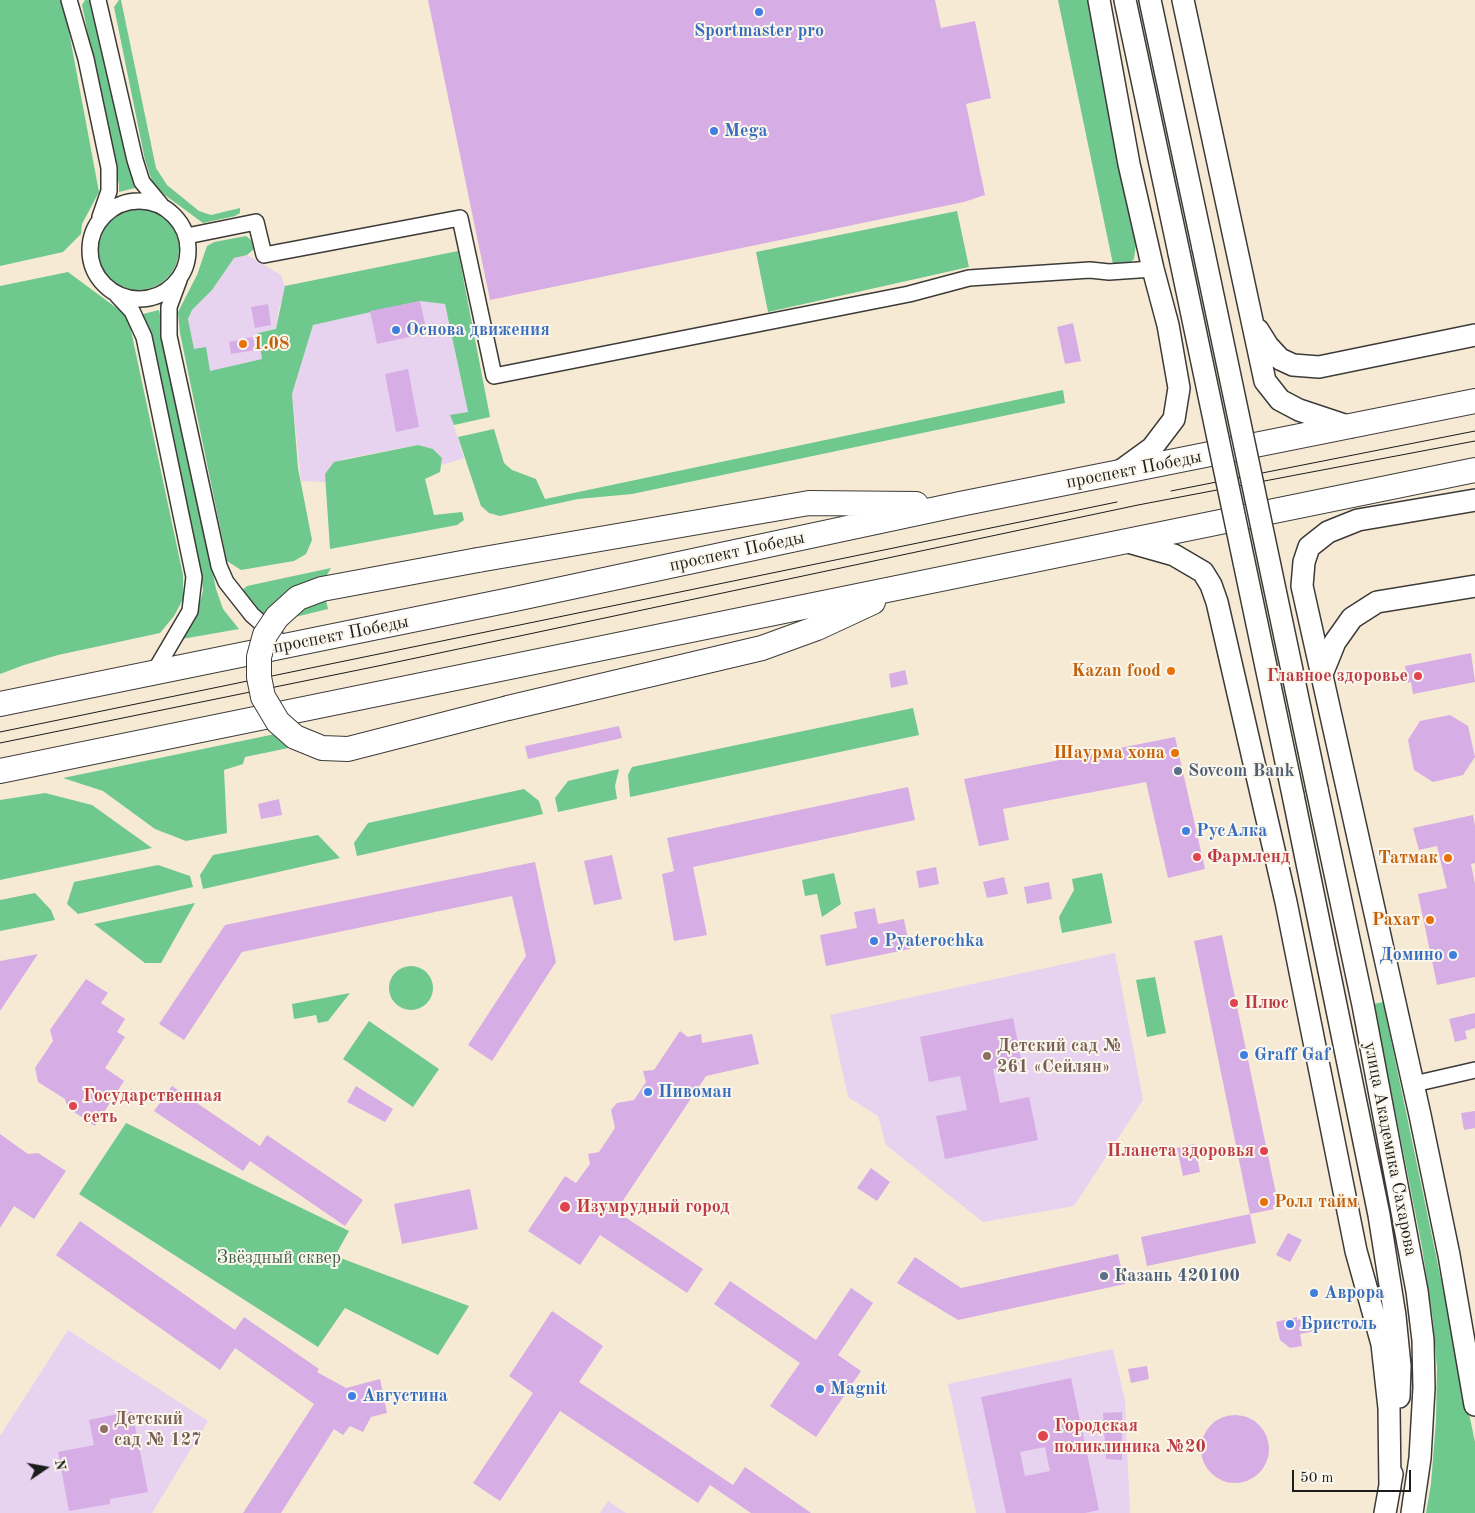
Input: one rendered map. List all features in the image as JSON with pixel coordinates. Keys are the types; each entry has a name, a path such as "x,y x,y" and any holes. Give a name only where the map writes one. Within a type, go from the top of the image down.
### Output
{"main road":[{"path":"1099,0 1129,164 1168,325 1179,388 1174,419 1152,448 1116,474"},
{"path":"1125,0 1293,795 1379,1215 1395,1316 1400,1366 1399,1423 1385,1513"},
{"name":"улица Академика Сахарова","path":"1150,0 1318,789 1410,1247 1422,1330 1424,1388 1420,1458 1412,1513"},
{"path":"1183,0 1265,381 1280,400 1299,410 1350,427"},
{"path":"1251,319 1268,346 1280,359 1293,365 1319,367 1475,335"},
{"path":"1407,415 1475,384"},
{"name":"проспект Победы","path":"0,704 287,646 960,504 1475,401"},
{"path":"0,771 1475,470"},
{"path":"1421,481 1475,481"},
{"path":"1475,500 1358,520 1328,532 1309,547 1304,562 1302,586 1414,1084 1449,1255 1475,1405"},
{"path":"943,578 867,604 817,628 762,648 508,708 348,749 322,748 295,736 278,722 263,697 259,677 259,657 265,635 277,617 298,598 322,589 809,503 960,504"},
{"path":"1128,542 1174,555 1203,572 1211,585 1217,602 1286,902 1356,1251 1382,1344 1389,1408 1390,1487"},
{"path":"1322,674 1335,642 1352,618 1377,602 1475,586"},
{"path":"1339,1168 1348,1060"}],"street":[{"path":"98,0 135,160 142,182 161,205 181,223 187,236 188,259 169,306 169,336 219,566 226,582 252,615 287,646"},
{"path":"72,5 109,168 109,191 100,220 91,238 90,261 94,272 104,285 117,295 132,312 144,337 194,577 190,610 152,674"},
{"path":"100,220 112,208 128,201 145,200 161,205"},
{"path":"187,236 256,222 264,255 460,218 494,376 909,294 969,278 1090,270 1109,272 1153,269"},
{"path":"117,295 134,299 151,298 166,292 179,280"},
{"path":"1414,1084 1475,1070"}],"shaded area":[{"path":"247,255 281,275 285,286 276,329 258,333 262,359 210,371 194,350 188,319 192,310 212,290 234,258"},
{"path":"420,301 445,304 468,413 451,417 464,458 442,465 442,458 433,449 418,445 344,459 325,474 326,482 301,481 292,394 313,325"},
{"name":"Детский сад № 261 «Сейлян»","path":"1115,953 1143,1100 1074,1206 983,1222 886,1145 878,1116 848,1097 830,1015"},
{"name":"Детский сад № 127","path":"68,1330 208,1421 152,1513 0,1513 0,1436"},
{"name":"Городская поликлиника №20","path":"1113,1349 1125,1401 1130,1513 976,1513 948,1384"},
{"path":"608,1501 626,1513 600,1513"}],"green space":[{"path":"0,0 63,0 99,192 82,224 81,234 63,252 0,266"},
{"path":"85,0 91,0 135,188 119,192 82,5"},
{"path":"121,0 156,168 167,185 199,211 211,215 240,208 240,213 235,216 203,223 154,187 145,160 114,7"},
{"path":"1058,0 1088,0 1111,126 1136,243 1134,259 1122,270 1114,269"},
{"path":"138,208 154,211 167,220 176,233 179,249 176,265 167,278 154,287 138,290 122,287 109,278 100,265 97,249 100,233 109,220 122,211"},
{"path":"957,211 969,267 768,312 756,252"},
{"path":"246,236 251,240 254,249 247,255 234,258 212,290 192,310 188,319 194,349 206,347 210,371 262,359 258,333 276,329 285,286 458,251 490,417 454,425 450,415 468,412 445,304 420,301 313,325 292,394 298,468 312,540 306,554 294,561 241,570 227,561 180,333 178,312 197,275 207,246 214,242"},
{"path":"68,272 126,315 129,321 183,575 183,599 174,616 160,633 58,655 0,674 0,286"},
{"path":"159,310 216,589 223,609 239,629 182,639 195,619 203,591 201,573 148,326 143,314"},
{"path":"1063,390 1065,403 632,494 578,499 500,516 489,513 481,506 458,437 494,429 504,463 512,470 536,479 545,499"},
{"path":"418,445 433,449 442,458 440,472 425,479 434,515 462,512 464,520 457,525 330,549 325,474 334,462"},
{"path":"331,568 322,583 328,609 291,618 269,618 258,613 240,592 247,586"},
{"path":"913,708 919,735 630,797 628,775 632,767"},
{"path":"280,733 298,746 245,757 243,764 224,770 227,833 186,841 155,829 103,791 63,778"},
{"path":"619,769 615,786 617,799 558,812 555,798 568,781"},
{"path":"524,789 539,801 543,814 357,856 354,843 368,823"},
{"path":"45,793 92,805 152,848 0,880 0,800"},
{"path":"318,835 340,858 203,889 200,875 213,855"},
{"path":"158,865 190,876 193,887 78,914 67,904 74,882"},
{"path":"834,873 841,904 822,917 817,894 805,896 802,880"},
{"path":"1102,873 1112,923 1062,933 1059,917 1074,890 1072,879"},
{"path":"35,893 51,910 55,920 0,931 0,900"},
{"path":"195,903 161,963 145,963 94,924"},
{"path":"415,966 427,972 432,979 432,997 427,1004 420,1009 407,1010 399,1007 392,1000 389,984 392,976 399,969"},
{"path":"1155,977 1166,1033 1147,1037 1136,980"},
{"path":"350,993 328,1021 318,1023 316,1015 294,1019 292,1004"},
{"path":"1383,1002 1475,1442 1475,1513 1426,1513 1431,1484 1436,1420 1437,1368 1433,1320 1422,1247 1374,1004"},
{"path":"369,1021 439,1069 413,1107 343,1059"},
{"name":"Звёздный сквер","path":"126,1123 349,1231 335,1256 469,1306 438,1355 345,1308 318,1347 79,1194"}],"building":[{"name":"Mega","path":"428,0 935,0 941,28 975,21 991,98 966,104 985,195 964,202 490,300"},
{"path":"420,301 427,333 377,344 370,311"},
{"path":"268,304 271,325 255,328 251,307"},
{"path":"1073,323 1081,361 1065,364 1057,327"},
{"path":"253,337 255,350 231,354 229,342"},
{"path":"408,369 419,427 396,432 385,374"},
{"path":"1471,653 1475,682 1413,694 1411,682 1408,683 1405,666"},
{"path":"905,670 908,684 891,688 889,674"},
{"path":"1450,715 1468,726 1475,757 1463,775 1433,782 1414,770 1408,740 1420,721"},
{"path":"619,726 622,738 528,759 525,746"},
{"path":"1175,737 1205,869 1168,878 1146,782 1003,809 1009,840 979,846 964,779"},
{"path":"908,787 915,820 693,867 707,935 674,941 662,874 674,871 667,838"},
{"path":"279,799 282,815 261,819 258,804"},
{"name":"Домино","path":"1473,815 1475,826 1475,863 1471,864 1475,884 1475,977 1437,985 1418,894 1447,888 1437,846 1419,850 1413,828"},
{"path":"612,855 622,899 594,905 584,861"},
{"path":"535,862 556,962 492,1061 468,1045 526,956 512,896 242,952 184,1040 159,1024 225,925"},
{"path":"936,867 939,884 919,888 916,871"},
{"path":"1004,877 1008,894 987,898 983,882"},
{"path":"1049,882 1052,899 1027,904 1024,887"},
{"path":"875,908 878,924 904,919 910,949 826,966 820,935 857,928 854,912"},
{"path":"1222,935 1279,1208 1250,1214 1194,941"},
{"path":"38,954 0,1011 0,961"},
{"path":"86,979 108,993 101,1003 125,1019 117,1032 125,1037 105,1068 124,1081 95,1126 68,1108 65,1099 38,1082 35,1068 53,1041 50,1030"},
{"path":"1475,1013 1475,1028 1465,1031 1467,1039 1455,1042 1449,1019"},
{"path":"1013,1018 1022,1063 993,1069 1000,1103 1029,1097 1038,1140 945,1159 936,1116 967,1110 960,1076 929,1082 920,1037"},
{"path":"680,1031 688,1037 701,1034 702,1043 752,1034 759,1064 706,1076 616,1211 703,1269 687,1293 600,1235 580,1265 528,1231 565,1176 576,1183 590,1164 588,1154 599,1152 615,1128 611,1110 617,1103 634,1100 646,1082 643,1071 654,1070"},
{"path":"172,1086 260,1146 267,1135 363,1200 345,1226 250,1161 243,1171 154,1111"},
{"path":"356,1086 393,1109 385,1122 347,1102"},
{"path":"1475,1111 1475,1128 1464,1130 1461,1113"},
{"path":"0,1134 28,1154 38,1153 66,1171 34,1219 14,1206 0,1228"},
{"path":"1194,1144 1200,1172 1183,1176 1177,1148"},
{"path":"871,1168 890,1182 877,1201 857,1188"},
{"path":"470,1189 478,1229 402,1244 394,1204"},
{"path":"1250,1214 1256,1243 1147,1266 1141,1237"},
{"path":"80,1221 235,1330 244,1317 319,1369 317,1372 346,1388 380,1379 387,1413 371,1417 363,1432 350,1426 343,1435 334,1429 281,1513 243,1513 314,1404 235,1348 220,1370 56,1255"},
{"path":"1288,1233 1302,1240 1290,1262 1276,1255"},
{"path":"1118,1254 1125,1284 958,1320 897,1283 915,1257 961,1288"},
{"path":"730,1281 816,1340 851,1288 873,1303 838,1355 861,1371 816,1437 770,1406 800,1363 714,1304"},
{"path":"552,1311 603,1346 579,1382 733,1485 745,1467 811,1513 751,1513 710,1485 698,1503 560,1411 500,1501 473,1483 533,1393 509,1376"},
{"path":"1297,1317 1297,1320 1312,1317 1315,1331 1300,1334 1302,1346 1290,1348 1280,1340 1276,1322"},
{"path":"1147,1366 1149,1379 1131,1383 1128,1369"},
{"path":"1071,1378 1099,1510 1085,1513 1006,1513 981,1397","holes":["1045,1447 1050,1471 1025,1476 1020,1452"]},
{"path":"132,1411 148,1492 110,1499 110,1504 69,1511 58,1452 94,1445 89,1420"},
{"path":"1122,1412 1122,1460 1106,1459 1103,1413"},
{"path":"1235,1415 1248,1418 1259,1425 1266,1436 1269,1449 1266,1462 1259,1473 1248,1480 1235,1483 1222,1480 1211,1473 1204,1462 1201,1449 1204,1436 1211,1425 1222,1418"}],"tram line":[{"path":"1171,491 1475,431"},
{"path":"0,743 378,666 1138,505 1475,441"},
{"path":"0,732 1117,502"}],"place":[{"name":"Sportmaster pro","path":"759,12"},
{"name":"Mega","path":"714,131"},
{"name":"Основа движения","path":"396,330"},
{"name":"1.08","path":"243,344"},
{"name":"Kazan food","path":"1171,671"},
{"name":"Главное здоровье","path":"1418,676"},
{"name":"Шаурма хона","path":"1175,753"},
{"name":"Sovcom Bank","path":"1178,771"},
{"name":"РусАлка","path":"1186,831"},
{"name":"Фармленд","path":"1197,857"},
{"name":"Татмак","path":"1448,858"},
{"name":"Рахат","path":"1430,920"},
{"name":"Pyaterochka","path":"874,941"},
{"name":"Домино","path":"1453,955"},
{"name":"Плюс","path":"1234,1003"},
{"name":"Graff Gaf","path":"1244,1055"},
{"name":"Детский сад № 261 «Сейлян»","path":"987,1056"},
{"name":"Пивоман","path":"648,1092"},
{"name":"Государственная сеть","path":"73,1106"},
{"name":"Планета здоровья","path":"1264,1151"},
{"name":"Ролл тайм","path":"1264,1202"},
{"name":"Изумрудный город","path":"565,1207"},
{"name":"Казань 420100","path":"1104,1276"},
{"name":"Аврора","path":"1314,1293"},
{"name":"Бристоль","path":"1290,1324"},
{"name":"Magnit","path":"820,1389"},
{"name":"Августина","path":"352,1396"},
{"name":"Детский сад № 127","path":"104,1429"},
{"name":"Городская поликлиника №20","path":"1043,1436"}]}
